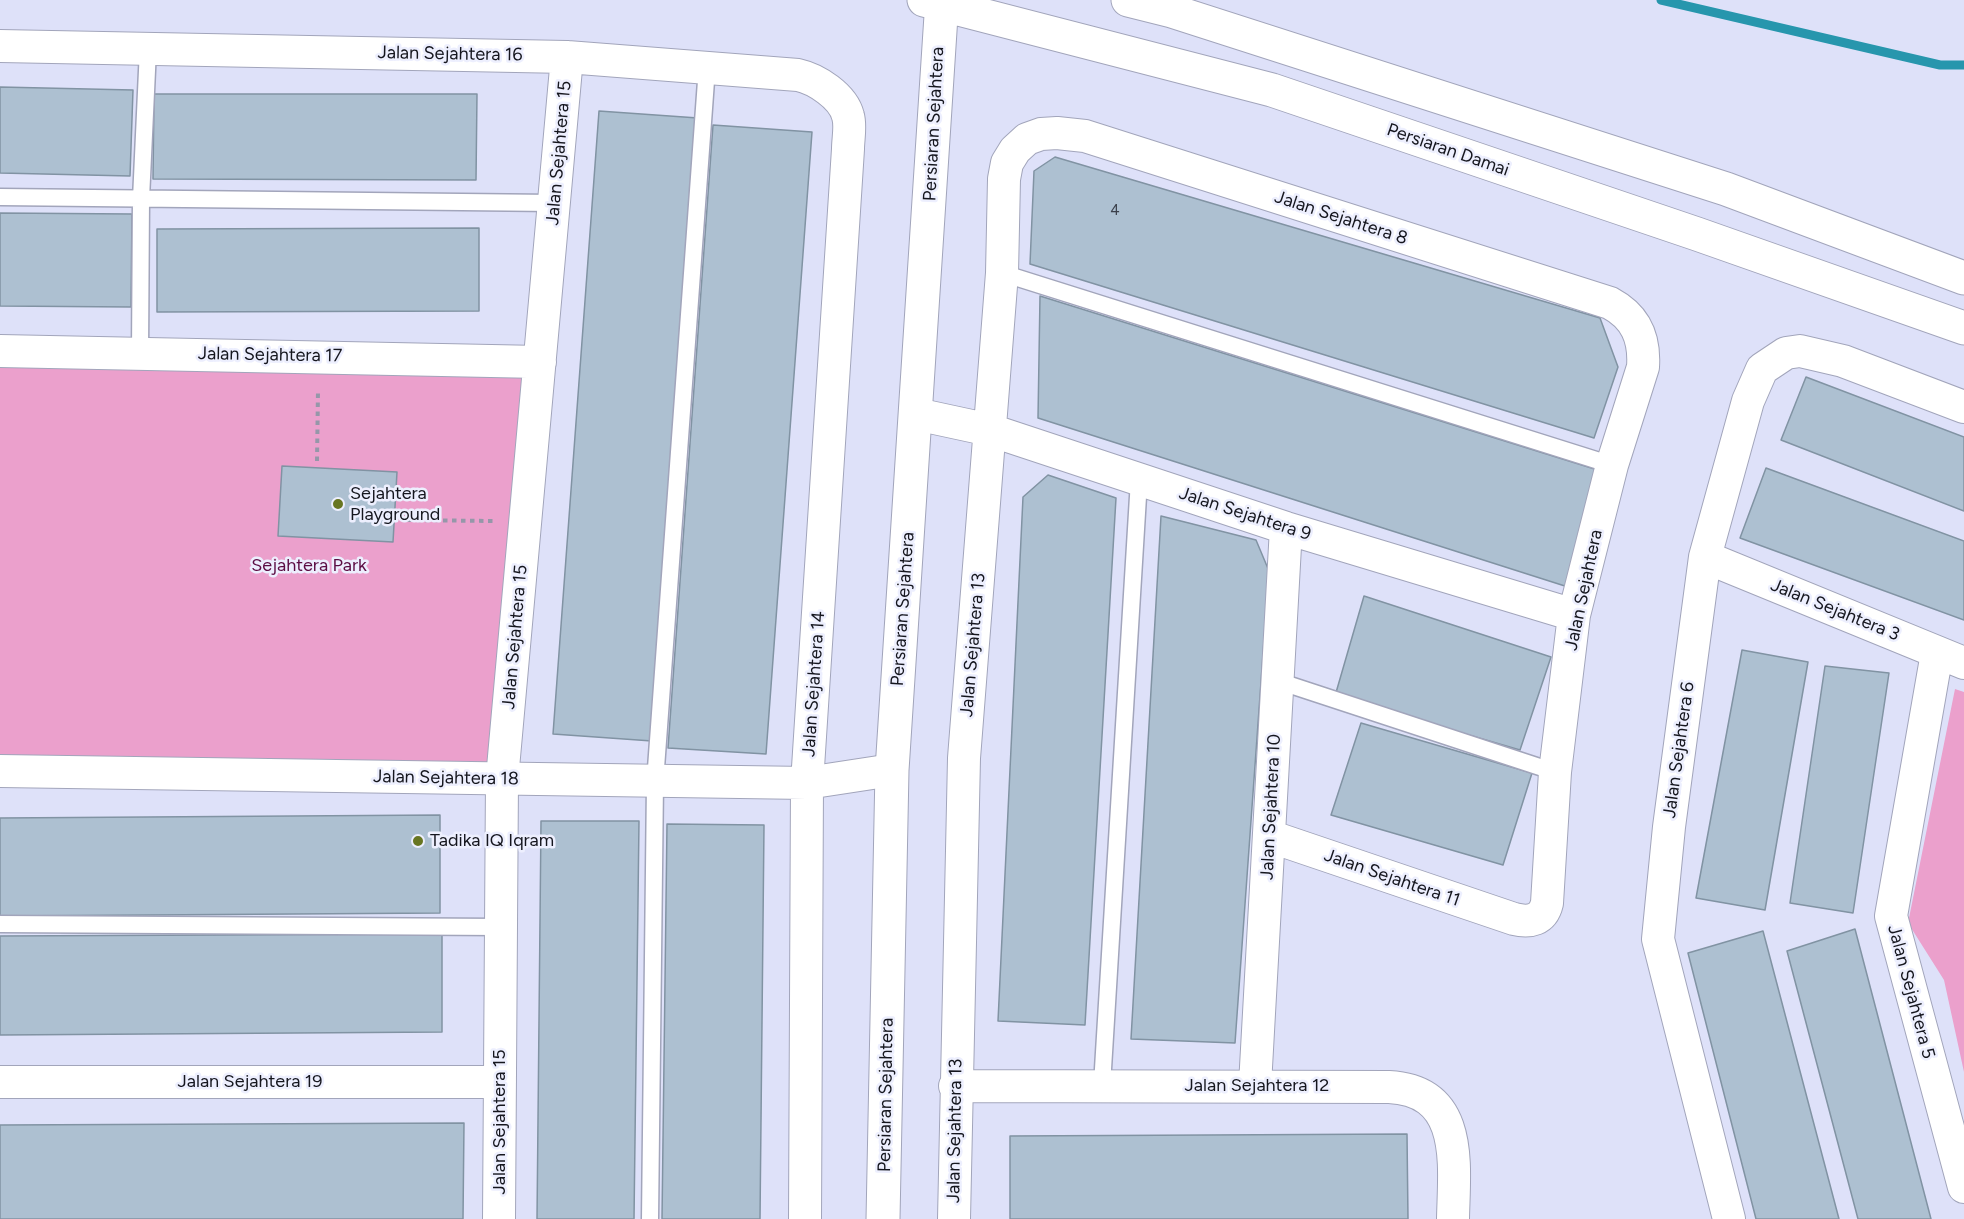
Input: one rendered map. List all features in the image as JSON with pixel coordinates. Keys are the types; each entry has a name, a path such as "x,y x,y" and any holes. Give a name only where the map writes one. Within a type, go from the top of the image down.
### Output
{"main road":[{"path":"1128,0 1172,11 1726,189 1964,278"},
{"name":"Persiaran Damai","path":"936,1 1272,90 1697,234 1964,328"},
{"name":"Persiaran Sejahtera","path":"883,1219 892,770 916,414 936,1"}],"street":[{"name":"Jalan Sejahtera 16","path":"0,46 567,57 798,75 815,81 836,97 846,110 849,117 848,149"},
{"name":"Jalan Sejahtera 15","path":"500,1219 502,779 567,57"},
{"name":"Jalan Sejahtera 13","path":"954,1219 955,1086 964,758 1002,273 1004,179 1007,163 1015,150 1027,139 1041,134 1084,136"},
{"name":"Jalan Sejahtera 8","path":"1084,136 1598,300"},
{"name":"Jalan Sejahtera 14","path":"805,1219 807,783 848,149"},
{"name":"Jalan Sejahtera","path":"1514,919 1532,920 1545,909 1556,772 1574,615 1612,465 1643,367 1644,351 1633,321 1621,309 1598,300"},
{"name":"Jalan Sejahtera 17","path":"0,351 540,362"},
{"name":"Jalan Sejahtera 6","path":"1729,1219 1658,939 1669,827 1706,557 1748,401 1762,369 1786,353 1800,351 1843,361 1964,407"},
{"name":"Jalan Sejahtera 9","path":"916,414 990,430 1286,528 1574,615"},
{"name":"Jalan Sejahtera 10","path":"1255,1085 1286,528"},
{"name":"Jalan Sejahtera 3","path":"1706,557 1951,658"},
{"name":"Jalan Sejahtera 5","path":"1951,658 1891,916 1958,1140 1964,1187"},
{"name":"Jalan Sejahtera 18","path":"0,771 807,783 892,770"},
{"name":"Jalan Sejahtera 11","path":"1269,836 1514,919"},
{"name":"Jalan Sejahtera 19","path":"0,1082 500,1082"},
{"name":"Jalan Sejahtera 12","path":"955,1086 1399,1087 1428,1099 1442,1114 1453,1142 1454,1219"}],"lane":[{"path":"140,353 141,199 148,49"},
{"path":"650,1219 655,782 707,67"},
{"path":"0,197 554,203"},
{"path":"1002,273 1612,465"},
{"path":"1102,1085 1139,480"},
{"path":"1278,681 1556,772"},
{"path":"0,924 501,927"}],"path":[{"path":"317,461 319,356"},
{"path":"407,520 525,521"}],"green space":[{"name":"Sejahtera Park","path":"0,351 540,362 502,779 0,771"},
{"path":"1955,689 1964,692 1964,1072 1944,980 1908,923"}],"building":[{"path":"0,87 133,90 130,176 0,173"},
{"path":"154,94 477,94 476,180 153,179"},
{"path":"599,111 698,118 652,741 553,734"},
{"path":"713,125 812,132 766,754 668,748"},
{"path":"1055,157 1600,318 1618,367 1594,438 1030,264 1034,171"},
{"path":"0,213 132,214 131,307 0,306"},
{"path":"479,228 479,311 157,312 157,229"},
{"path":"1040,296 1601,471 1568,587 1038,418"},
{"path":"1806,377 1964,437 1964,511 1781,440"},
{"name":"Sejahtera Playground","path":"282,466 397,472 393,542 278,536"},
{"path":"1766,468 1964,541 1964,620 1740,538"},
{"path":"1048,475 1116,498 1085,1025 998,1021 1023,497"},
{"path":"1161,516 1256,540 1269,571 1235,1043 1131,1039"},
{"path":"1364,596 1551,657 1520,750 1335,696"},
{"path":"1742,650 1808,662 1765,910 1696,898"},
{"path":"1825,666 1889,673 1853,913 1790,903"},
{"path":"1361,723 1532,773 1503,865 1331,815"},
{"path":"440,815 440,913 0,916 0,818"},
{"path":"541,821 639,821 634,1219 537,1219"},
{"path":"667,824 764,825 760,1219 662,1219"},
{"path":"1855,929 1931,1219 1858,1219 1787,951"},
{"path":"1763,931 1839,1219 1756,1219 1688,953"},
{"path":"442,934 442,1032 0,1035 0,936"},
{"path":"464,1123 463,1219 0,1219 0,1125"},
{"path":"1407,1134 1408,1219 1010,1219 1010,1136"}],"waterway":[{"path":"1661,0 1940,65 1964,65"}],"place":[{"name":"Sejahtera Playground","path":"338,504"},
{"name":"Tadika IQ Iqram","path":"418,841"}]}
